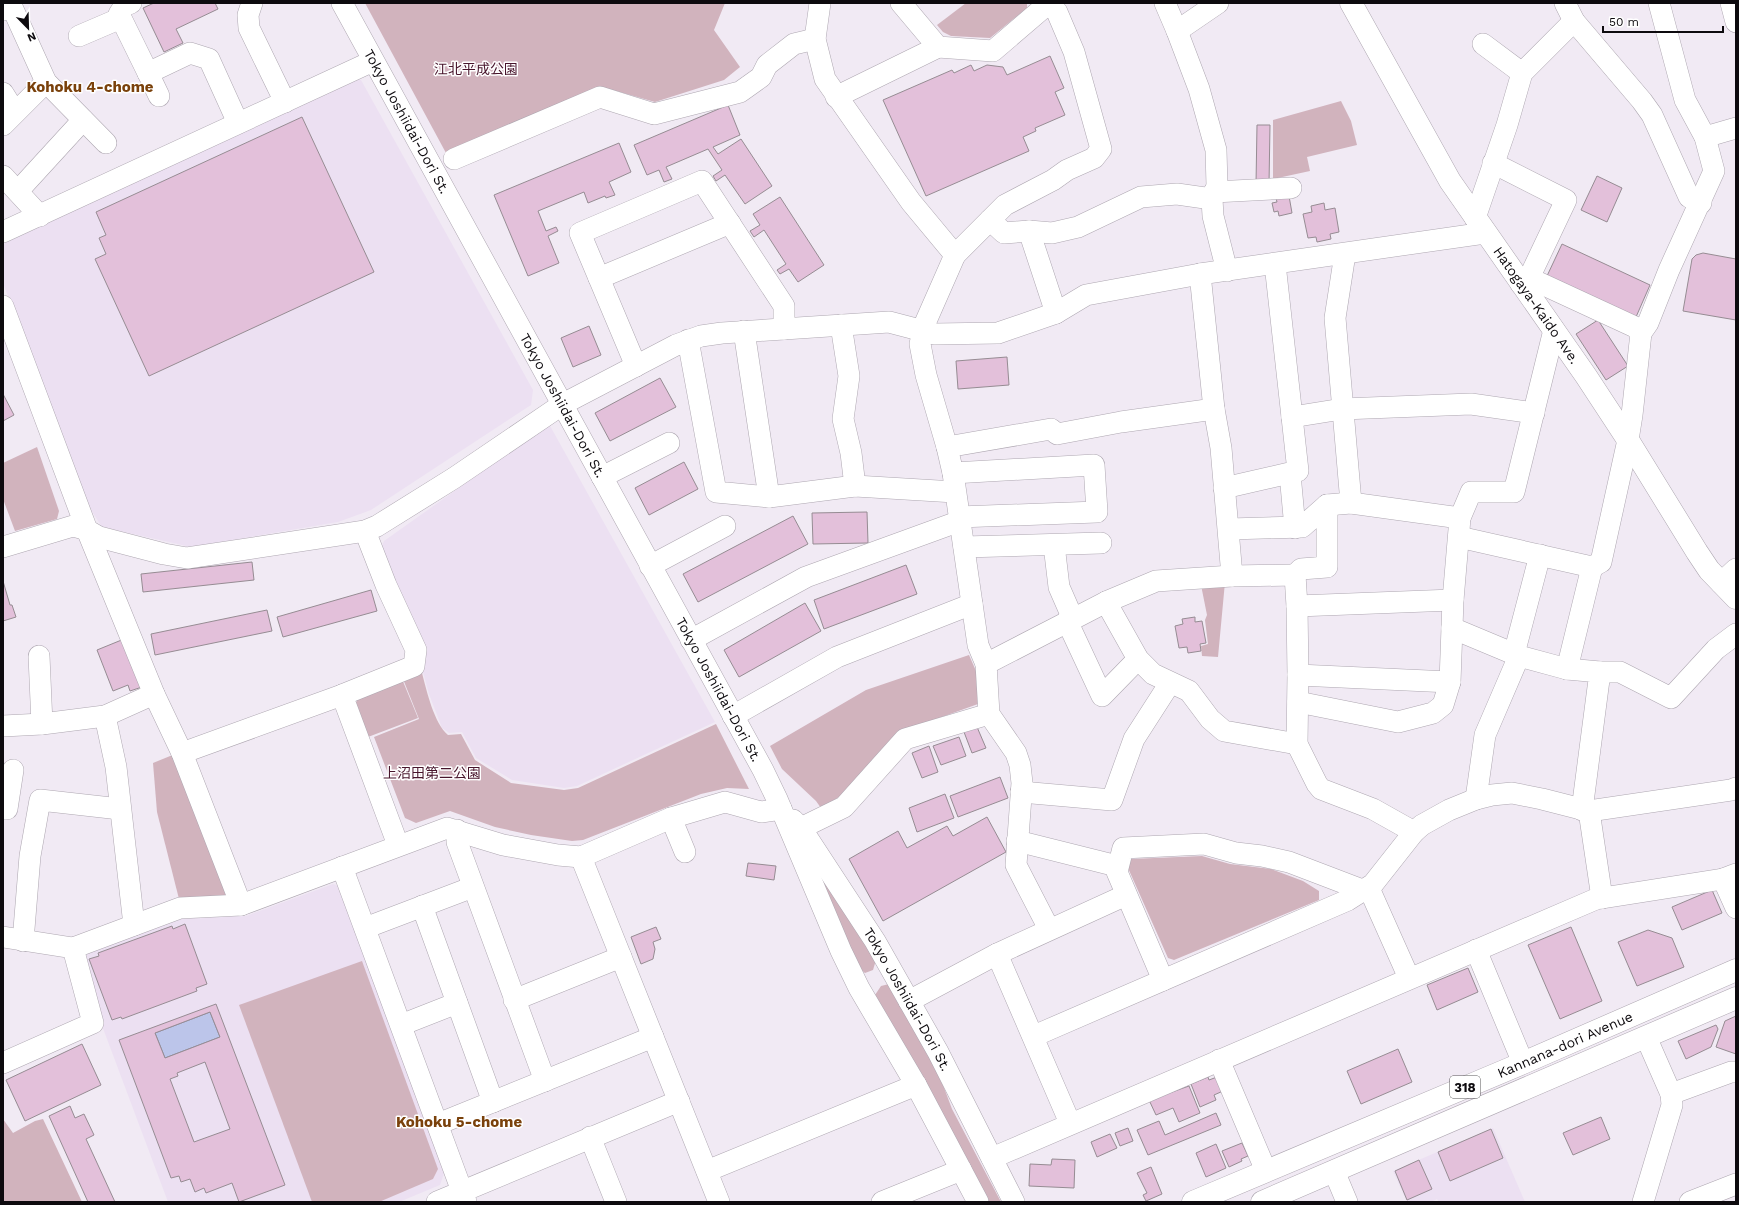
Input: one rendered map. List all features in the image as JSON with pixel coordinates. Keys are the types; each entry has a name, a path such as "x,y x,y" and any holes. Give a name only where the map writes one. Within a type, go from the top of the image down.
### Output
{"main road":[{"name":"Hatogaya-Kaido Ave.","path":"1351,3 1450,181 1480,226 1525,281 1554,330 1628,440 1697,552 1731,583"},
{"name":"Kannana-dori Avenue","path":"1194,1202 1523,1063 1736,970"},
{"name":"Kannana-dori Avenue","path":"1262,1202 1736,998"}],"street":[{"path":"252,3 248,15 249,28 285,102"},
{"name":"Tokyo Joshiidai-Dori St.","path":"342,3 563,404 762,770 781,809 841,951 859,988 916,1085 978,1202"},
{"path":"820,3 815,40 825,79 836,97 911,202 955,255"},
{"path":"901,3 938,47"},
{"path":"836,97 938,47 993,51 1049,3 1057,12 1074,52 1101,149 1094,158 1067,170 1053,180 1005,205 955,255 922,332 920,344 926,375 947,447 954,482 978,645 986,664 989,714 1016,753 1020,765 1021,792 1016,865 1049,929"},
{"path":"1165,3 1199,89 1216,150 1217,186 1213,196 1214,218 1227,271"},
{"path":"1177,31 1218,3"},
{"path":"1229,529 1302,527 1328,505 1351,503 1459,528 1540,555 1592,567 1601,562 1628,440 1641,333 1648,323 1669,270 1701,203 1714,171 1705,137 1685,100 1659,3"},
{"path":"1731,3 1736,22"},
{"path":"3,10 12,7 46,82 106,144"},
{"path":"79,36 126,10 148,73 159,96"},
{"path":"3,547 73,526 88,530 98,537 164,554 187,558 365,531 377,526 454,478 563,404 688,340 708,335 744,331 889,322 922,332 935,334 998,332 1056,313 1086,295 1200,274 1345,254 1480,226 1493,163 1507,125 1522,73 1569,12 1652,115 1689,197 1701,203"},
{"path":"454,159 600,96 654,114 740,92 761,78 767,65 794,44 815,40"},
{"path":"1484,44 1522,73"},
{"path":"148,73 190,53 208,59 238,123"},
{"path":"3,232 373,61"},
{"path":"9,118 46,82"},
{"path":"3,93 9,118"},
{"path":"18,191 83,120"},
{"path":"1705,137 1736,128"},
{"path":"1493,163 1566,200 1525,281 1635,327 1641,333"},
{"path":"3,176 40,216"},
{"path":"636,366 580,233 702,181 784,306 784,329"},
{"path":"990,220 1004,233 1030,231 1052,233 1078,227 1141,197 1177,194 1213,196 1292,188"},
{"path":"600,278 730,223"},
{"path":"1030,231 1056,313"},
{"path":"1345,254 1335,318 1351,503"},
{"path":"1224,488 1298,471 1275,264"},
{"path":"1200,274 1214,409 1221,448 1232,576"},
{"path":"3,306 88,530 154,694 182,753 241,905"},
{"path":"841,325 849,376 843,419 851,453 855,486"},
{"path":"1298,702 1398,722 1433,713 1442,705 1450,682 1453,600 1459,528 1471,492 1514,492 1554,330"},
{"path":"744,331 769,497"},
{"path":"688,340 716,492 769,497 855,486 954,482 1094,465 1097,512 959,519 806,577 691,640"},
{"path":"1292,417 1342,410 1471,404 1534,413"},
{"path":"947,447 1051,429 1057,434 1121,422 1214,409"},
{"path":"602,476 670,443"},
{"path":"1290,474 1295,528"},
{"path":"986,664 1106,602 1156,581 1232,576 1295,575 1301,569 1327,567 1328,505"},
{"path":"650,566 725,526"},
{"path":"182,753 342,695 414,666 416,650 386,585 365,531"},
{"path":"964,548 1101,543"},
{"path":"1054,545 1060,587 1070,620 1102,696 1138,659"},
{"path":"1476,799 1485,735 1517,655 1540,555"},
{"path":"1567,668 1592,567"},
{"path":"1295,575 1298,675 1296,744 1321,789 1373,809 1414,832"},
{"path":"1297,606 1453,600"},
{"path":"1106,602 1138,659 1153,674 1189,691 1210,719 1224,731 1296,744"},
{"path":"733,716 837,657 972,604"},
{"path":"1452,628 1517,655 1567,668 1600,672 1620,672 1672,698 1716,650 1736,634"},
{"path":"39,656 42,724"},
{"path":"1600,672 1585,810 1602,898"},
{"path":"1298,675 1450,682"},
{"path":"1021,792 1112,800 1134,739 1170,683"},
{"path":"3,726 42,724 105,716 154,694"},
{"path":"342,695 398,845"},
{"path":"801,828 844,807 905,739 989,714"},
{"path":"105,716 116,767 134,925"},
{"path":"7,799 13,770"},
{"path":"1034,1036 1348,900 1365,891 1374,884 1414,832 1422,825 1449,810 1476,799 1492,795 1512,793 1542,798 1585,810 1734,795"},
{"path":"120,809 40,800 13,939 73,948 180,908 241,905 398,845 447,828 503,845 558,855 581,857 671,818 725,802 761,812 781,809"},
{"name":"Tokyo Joshiidai-Dori St.","path":"781,809 801,828 875,942 938,1052 1014,1202"},
{"path":"671,818 686,852"},
{"path":"457,830 457,842 545,1081"},
{"path":"1017,841 1117,866"},
{"path":"1163,980 1117,872 1117,866 1123,848 1204,844 1236,853 1289,862 1372,894 1409,978"},
{"path":"581,857 719,1202"},
{"path":"342,867 464,1197"},
{"path":"992,1158 1070,1123 1409,978 1602,898 1730,876 1736,908"},
{"path":"365,928 473,887"},
{"path":"909,1001 997,954 1126,894"},
{"path":"422,906 493,1102"},
{"path":"3,1063 93,1023 73,948"},
{"path":"1476,950 1523,1063"},
{"path":"997,954 1034,1036 1070,1123"},
{"path":"514,1000 621,957"},
{"path":"401,1025 457,1003"},
{"path":"438,1124 653,1037"},
{"path":"1643,1202 1672,1104 1671,1094 1646,1037"},
{"path":"1218,1060 1266,1171"},
{"path":"1671,1094 1731,1072 1736,1072"},
{"path":"707,1171 916,1085"},
{"path":"437,1202 464,1197 590,1137 679,1101"},
{"path":"590,1137 616,1202"},
{"path":"882,1202 961,1170"},
{"path":"1334,1171 1347,1202"},
{"path":"1690,1202 1736,1184"}],"shaded area":[{"path":"353,78 361,80 533,390 531,405 371,510 338,522 191,547 102,527 84,499 3,283 3,244"},
{"path":"549,424 715,722 577,786 564,788 512,780 476,758 462,732 449,733 442,728 429,694 423,672 425,649 397,592 381,548 384,541"},
{"path":"333,884 339,886 444,1173 440,1185 399,1202 168,1202 101,1023 84,960 88,953 182,919 246,916"},
{"path":"1493,1128 1525,1202 1439,1202 1437,1199 1431,1202 1407,1202 1393,1171"}],"green space":[{"name":"江北平成公園","path":"365,3 725,3 714,30 740,67 724,80 655,102 602,87 446,153"},
{"path":"966,3 1027,3 1027,8 990,38 951,36 943,32 937,25"},
{"path":"1341,101 1351,121 1357,145 1307,157 1310,171 1273,179 1273,120"},
{"path":"37,447 59,511 57,519 15,531 3,499 3,463"},
{"path":"1225,582 1218,657 1202,656 1201,646 1208,644 1205,620 1207,615 1201,585"},
{"path":"969,655 976,671 978,704 900,732 839,797 821,808 816,801 782,769 770,746 866,690"},
{"name":"上沼田第二公園","path":"422,673 432,707 443,730 448,735 461,734 475,760 511,783 564,790 578,788 716,724 749,789 727,788 701,794 583,840 572,841 531,835 495,827 450,811 416,823 405,818 374,737 419,719 403,679"},
{"path":"402,679 418,718 368,737 356,703 358,697"},
{"path":"175,754 229,890 224,898 179,899 157,812 153,763"},
{"path":"805,850 876,960 873,970 865,973 855,965"},
{"path":"1202,856 1230,864 1271,869 1303,881 1319,891 1319,900 1174,960 1168,958 1128,868 1131,859"},
{"path":"362,961 438,1169 433,1179 379,1202 312,1202 239,1005"},
{"path":"889,984 937,1069 952,1109 1001,1202 987,1202 875,995 881,986"},
{"path":"3,1119 13,1133 35,1121 43,1119 82,1202 3,1202"}],"water":[{"path":"210,1012 220,1037 165,1058 155,1033"}],"building":[{"path":"154,3 215,3 218,9 176,29 183,43 164,52 143,8"},
{"path":"1050,56 1064,88 1055,92 1065,115 1035,128 1036,131 1023,137 1029,151 926,196 883,100 952,70 954,73 971,65 974,71 987,65 1003,67 1007,75"},
{"path":"728,105 740,135 713,147 718,154 741,139 772,186 745,204 725,175 716,181 713,176 722,170 708,149 666,167 672,179 664,182 659,170 647,175 634,145"},
{"path":"302,117 374,272 149,376 95,259 106,254 99,238 106,235 96,212"},
{"path":"1257,125 1270,125 1269,184 1256,184"},
{"path":"619,143 631,172 609,182 615,195 606,198 605,196 588,203 584,192 538,211 546,231 556,227 558,231 548,236 559,263 528,276 494,195"},
{"path":"1597,176 1622,188 1607,222 1581,210"},
{"path":"1289,196 1292,213 1279,216 1278,211 1274,212 1272,203 1277,202 1276,198"},
{"path":"780,197 824,265 798,282 789,269 780,274 777,270 786,264 764,230 754,237 750,231 760,225 753,214"},
{"path":"1324,203 1325,210 1335,208 1339,232 1330,234 1331,239 1317,242 1316,237 1308,238 1303,214 1312,212 1311,206"},
{"path":"1562,244 1650,285 1636,317 1547,276"},
{"path":"1703,253 1736,259 1736,320 1683,311 1692,259 1696,255"},
{"path":"1598,320 1628,366 1606,380 1576,334"},
{"path":"589,326 601,355 573,367 561,338"},
{"path":"1007,357 1009,385 958,389 956,361"},
{"path":"660,378 676,407 610,441 595,413"},
{"path":"3,394 14,415 3,421"},
{"path":"684,462 698,489 649,515 635,488"},
{"path":"867,512 868,543 813,544 812,513"},
{"path":"793,516 808,544 698,602 683,574"},
{"path":"252,562 254,580 143,592 141,574"},
{"path":"906,565 917,594 824,629 814,600"},
{"path":"3,581 10,605 12,605 16,617 3,621"},
{"path":"371,590 377,611 283,637 277,617"},
{"path":"805,603 821,631 739,677 724,650"},
{"path":"267,610 272,631 155,655 151,634"},
{"path":"1195,617 1195,622 1202,621 1206,643 1200,644 1201,651 1188,653 1187,647 1179,648 1175,626 1183,624 1182,619"},
{"path":"124,639 142,687 130,691 128,685 113,691 97,650"},
{"path":"977,727 986,748 972,753 964,732"},
{"path":"959,737 966,756 941,765 933,746"},
{"path":"929,746 938,772 922,778 912,753"},
{"path":"1000,777 1008,798 958,817 950,796"},
{"path":"945,794 954,818 917,832 909,808"},
{"path":"987,817 1006,852 883,921 849,859 898,831 907,848 947,826 953,836"},
{"path":"748,863 776,866 774,880 746,876"},
{"path":"1712,890 1722,913 1682,930 1672,907"},
{"path":"185,924 207,984 196,988 197,991 122,1019 121,1017 112,1020 89,959 99,956 98,953 172,926 173,929"},
{"path":"656,927 661,939 653,942 655,949 653,959 641,964 631,937"},
{"path":"1571,927 1602,1001 1560,1019 1528,945"},
{"path":"1648,930 1672,938 1684,967 1637,986 1618,942"},
{"path":"1468,968 1478,992 1437,1010 1427,985"},
{"path":"216,1004 285,1185 239,1202 232,1183 206,1193 204,1188 195,1192 190,1179 181,1182 179,1176 171,1178 119,1040","holes":["210,1012 220,1037 165,1058 155,1033","205,1062 230,1129 194,1142 170,1079 178,1076 177,1073"]},
{"path":"1736,1016 1736,1054 1716,1047 1725,1021"},
{"path":"1716,1025 1718,1029 1711,1047 1686,1059 1678,1041"},
{"path":"82,1044 101,1085 25,1121 6,1080"},
{"path":"1398,1049 1412,1082 1361,1104 1347,1071"},
{"path":"1208,1077 1209,1080 1217,1077 1223,1091 1214,1095 1216,1100 1200,1107 1191,1084"},
{"path":"1189,1086 1200,1113 1179,1122 1173,1108 1156,1115 1149,1100"},
{"path":"70,1106 75,1118 84,1114 94,1135 86,1139 115,1202 88,1202 49,1116"},
{"path":"1216,1113 1221,1125 1148,1155 1137,1130 1159,1121 1165,1135"},
{"path":"1601,1117 1610,1139 1573,1155 1563,1133"},
{"path":"1128,1128 1133,1141 1120,1146 1115,1133"},
{"path":"1491,1129 1503,1158 1450,1181 1438,1152"},
{"path":"1110,1134 1117,1148 1097,1157 1091,1142"},
{"path":"1242,1143 1248,1156 1241,1159 1242,1161 1229,1167 1222,1151"},
{"path":"1216,1144 1226,1168 1206,1177 1196,1153"},
{"path":"1052,1159 1075,1160 1074,1188 1029,1186 1030,1164 1051,1165"},
{"path":"1419,1160 1432,1189 1407,1200 1395,1171"},
{"path":"1151,1167 1162,1194 1146,1201 1143,1195 1147,1193 1137,1173"}],"district":[{"name":"Kohoku 4-chome","path":"90,87"},
{"name":"Kohoku 5-chome","path":"459,1122"}]}
